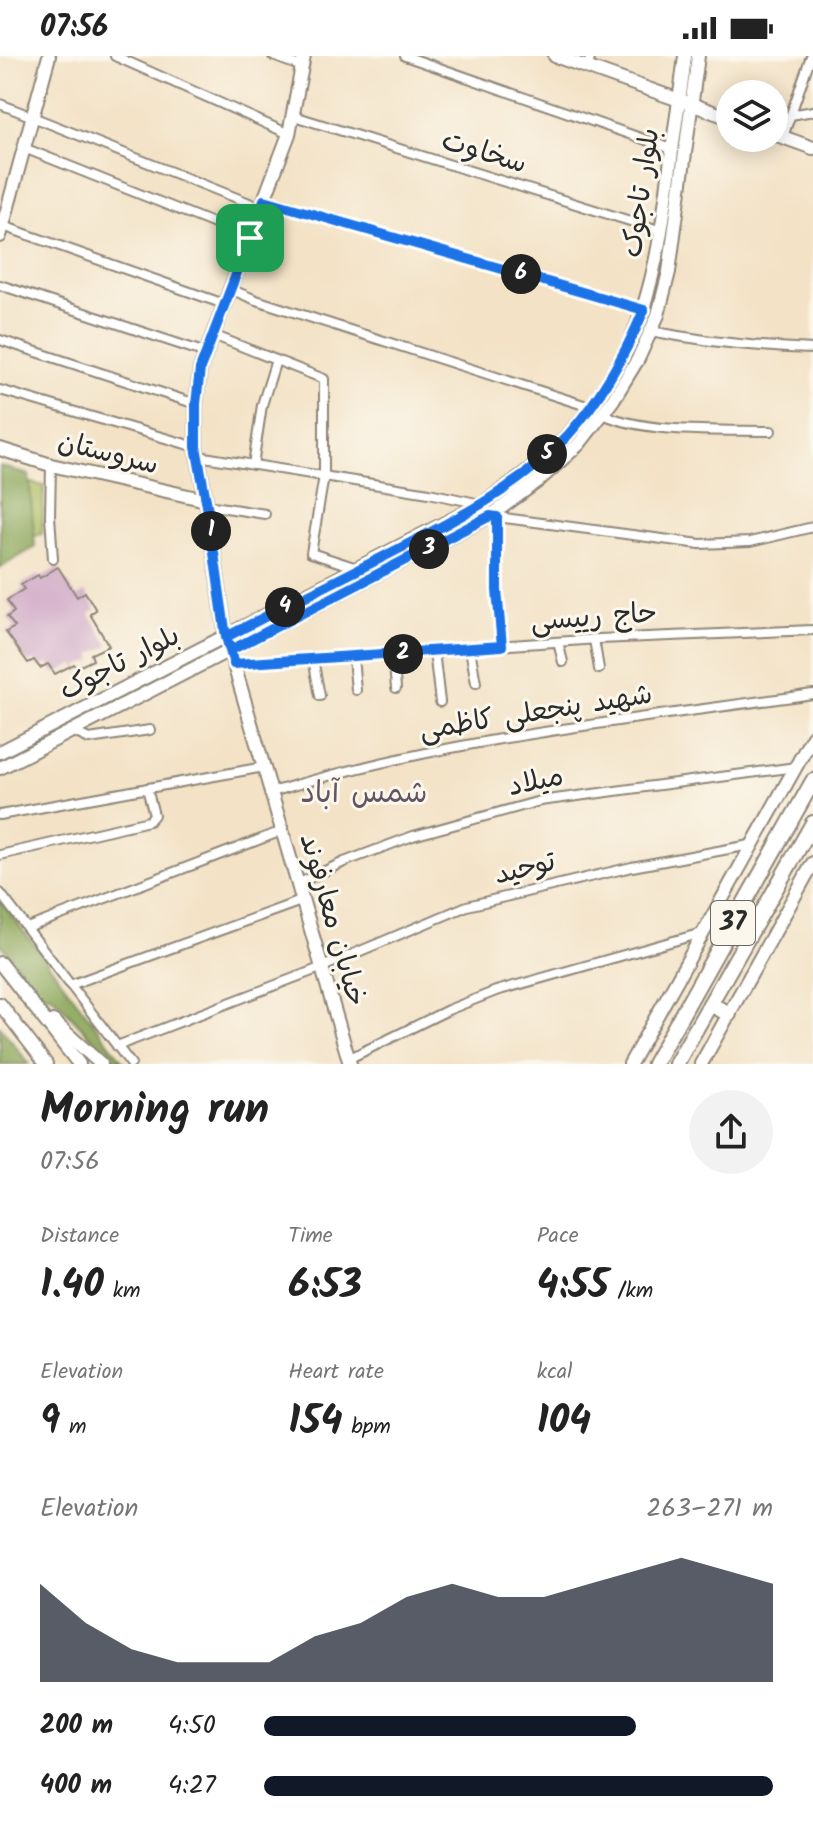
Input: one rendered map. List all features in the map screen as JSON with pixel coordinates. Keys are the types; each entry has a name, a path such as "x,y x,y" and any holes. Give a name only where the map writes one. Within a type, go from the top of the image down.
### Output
{"highway":[{"name":"37","path":"654,1064 813,781"},
{"name":"37","path":"676,1064 813,823"},
{"path":"710,1004 729,1014"}],"main road":[{"path":"1,231 5,196 24,148 49,56"},
{"path":"555,56 589,62 716,113"},
{"path":"0,768 493,517 579,444 603,414 638,359 651,331 669,272 686,102 685,56"},
{"path":"686,102 698,56"},
{"path":"226,637 197,451 196,404 200,369 289,134 303,62"},
{"name":"بلوار تاجوک","path":"0,752 360,569 482,504 530,471 568,434 590,407 626,353 644,310 662,231 672,149 686,102"},
{"path":"788,139 813,148"},
{"name":"سروستان","path":"0,449 51,465 207,503"},
{"name":"خیابان معارفوند","path":"226,637 349,1061"},
{"path":"630,1064 813,736"},
{"path":"701,1064 813,863"},
{"path":"0,963 79,1064"},
{"path":"28,998 101,1064"},
{"path":"0,1004 46,1064"}],"street":[{"path":"115,56 289,134"},
{"path":"273,56 303,62"},
{"path":"788,120 811,56"},
{"path":"412,57 672,149"},
{"path":"0,104 263,204 644,310"},
{"path":"791,115 813,111"},
{"name":"سخاوت","path":"294,116 662,231"},
{"path":"24,148 250,238"},
{"path":"1,231 224,304"},
{"path":"0,285 206,353"},
{"path":"230,289 590,407"},
{"path":"651,331 703,341 813,349"},
{"path":"213,335 324,379 324,476 311,553 360,569"},
{"path":"0,340 196,404"},
{"path":"253,465 262,405 276,360"},
{"path":"0,390 197,451 253,465 482,504"},
{"path":"603,414 642,425 771,431"},
{"path":"51,465 53,559"},
{"path":"207,503 265,514"},
{"path":"502,646 493,517 700,544 750,542 813,527"},
{"name":"حاج رییسی","path":"234,664 594,639 813,630"},
{"path":"594,639 599,669"},
{"path":"558,642 563,662"},
{"path":"470,649 476,683"},
{"path":"434,651 440,702"},
{"path":"393,654 396,688"},
{"path":"353,657 356,690"},
{"path":"313,659 320,696"},
{"name":"شهید پنجعلی کاظمی","path":"269,793 378,762 432,752 813,694"},
{"path":"72,731 89,739 150,730"},
{"path":"0,815 264,767"},
{"name":"میلاد","path":"297,884 413,836 540,801 796,767"},
{"path":"0,855 149,821 154,815 147,788"},
{"path":"27,928 282,831"},
{"name":"توحید","path":"117,1046 320,968 467,906 632,867 750,845"},
{"path":"0,893 131,1064"},
{"path":"70,985 301,901"},
{"path":"349,1061 413,1025 496,991 703,933"}],"green space":[{"path":"0,466 29,475 35,547 0,568"},
{"path":"7,477 44,486 42,534 22,539"},
{"path":"0,900 125,1064 116,1064 52,996 37,992 0,943"},
{"path":"0,1026 29,1064 0,1064"}],"building":[{"path":"58,567 77,597 85,592 96,610 90,614 109,646 91,654 93,660 76,668 74,664 55,674 48,664 40,668 34,660 28,663 6,632 15,627 7,617 14,612 7,600 24,589 21,585"}],"district":[{"name":"شمس آباد","path":"364,794"}],"route":[{"path":"250,238 200,369 196,404 196,447 226,637 234,664 502,646 497,590 497,517 490,516 231,650 226,637 431,533 482,504 530,471 568,434 601,392 626,353 644,310 264,200 250,238"}]}
